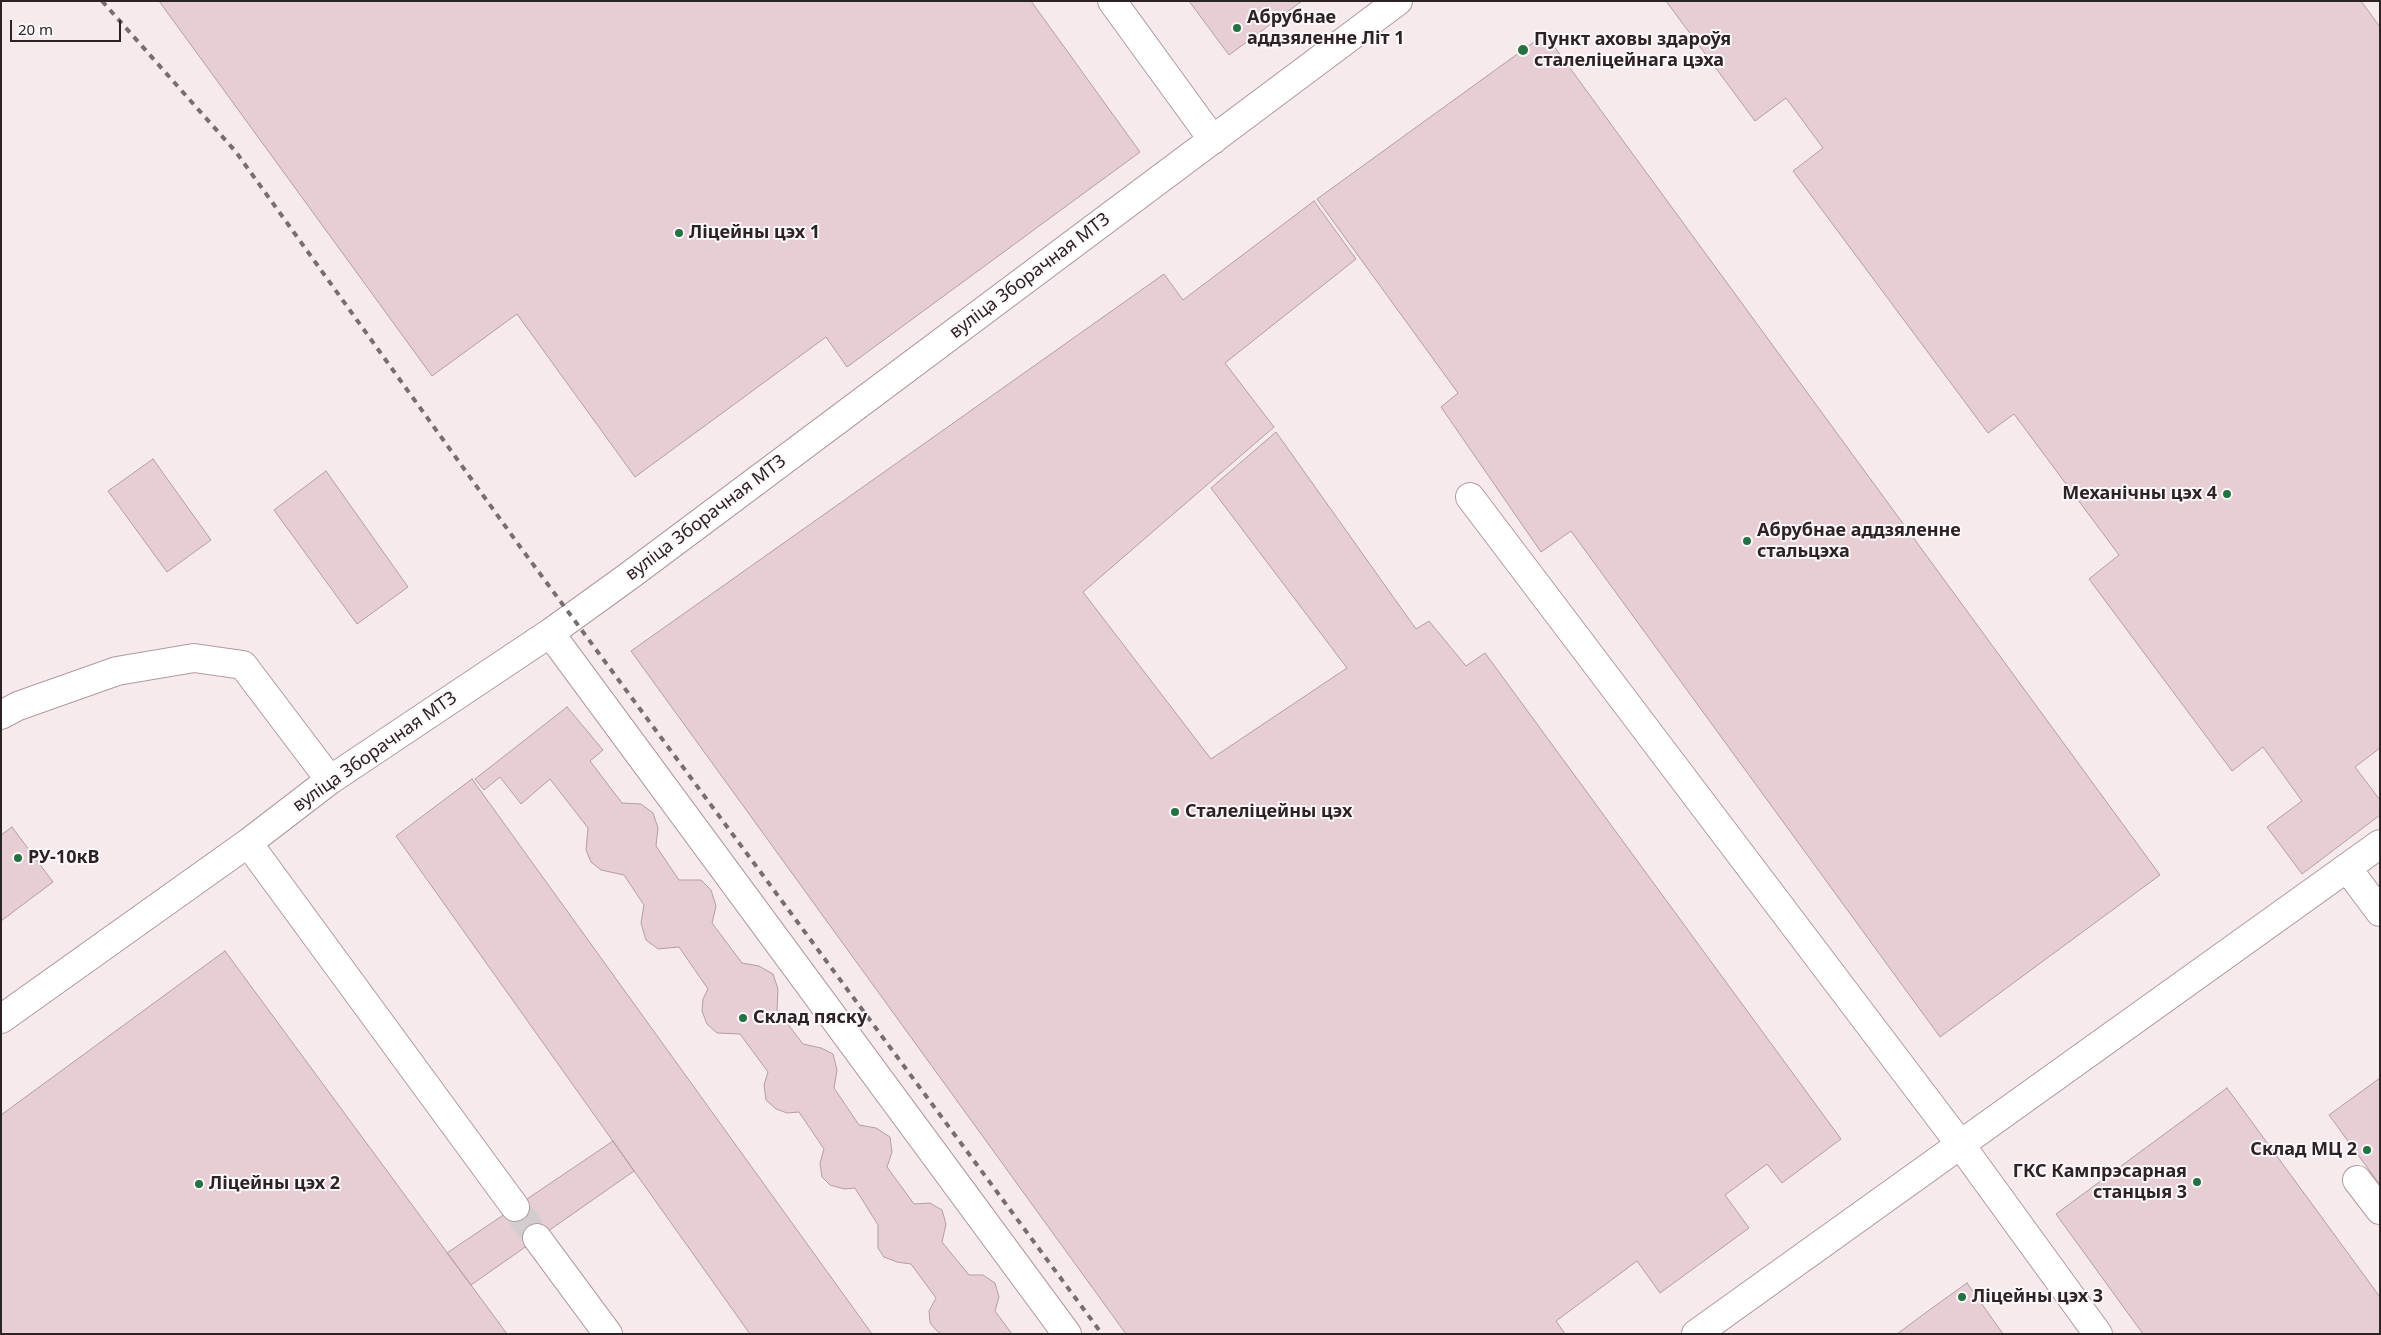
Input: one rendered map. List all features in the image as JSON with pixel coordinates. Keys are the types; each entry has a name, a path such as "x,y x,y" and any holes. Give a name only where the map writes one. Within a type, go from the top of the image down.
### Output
{"lane":[{"path":"1112,1 1213,140"},
{"name":"вуліца Зборачная МТЗ","path":"1,1019 248,843 330,780 550,633 1398,1"},
{"path":"1470,498 1960,1144 2098,1334"},
{"path":"550,633 1067,1334"},
{"path":"1,715 18,706 117,671 194,658 243,665 330,780"},
{"path":"248,843 514,1207"},
{"path":"1696,1334 2380,844"},
{"path":"2347,868 2380,912"},
{"path":"2357,1180 2380,1210"},
{"path":"537,1238 608,1334"}],"shaded area":[{"path":"1,1 2380,1 2380,1334 1,1334"}],"building":[{"name":"Ліцейны цэх 1","path":"159,1 1031,1 1140,152 847,367 826,337 635,477 517,314 432,376"},
{"name":"Абрубнае аддзяленне Літ 1","path":"1189,1 1302,1 1229,55"},
{"name":"Механічны цэх 4","path":"1666,1 2361,1 2380,27 2380,748 2355,767 2380,800 2380,815 2302,874 2267,827 2302,801 2263,747 2232,771 2089,579 2119,555 2014,414 1988,433 1793,171 1823,148 1786,98 1755,121"},
{"name":"Абрубнае аддзяленне стальцэха","path":"1545,34 2160,875 1940,1037 1571,531 1541,552 1441,407 1458,393 1317,199"},
{"name":"Сталеліцейны цэх","path":"1314,201 1356,259 1225,363 1274,427 1083,592 1211,759 1347,668 1211,488 1276,432 1416,629 1429,621 1466,666 1485,653 1841,1139 1782,1183 1767,1164 1725,1195 1749,1228 1660,1293 1637,1261 1556,1321 1565,1334 1126,1334 631,651 1164,274 1183,300"},
{"path":"153,459 211,540 167,572 108,491"},
{"path":"326,471 408,587 357,624 274,510"},
{"name":"Склад пяску","path":"567,707 603,750 590,761 622,803 641,804 653,813 658,828 656,846 679,880 701,880 711,890 716,906 712,923 742,963 759,966 773,974 778,989 777,1010 803,1044 821,1048 833,1054 837,1070 834,1088 859,1125 876,1128 890,1137 892,1152 887,1167 914,1204 930,1203 942,1210 946,1224 942,1242 969,1275 983,1275 995,1283 999,1297 995,1311 1012,1334 941,1334 930,1323 929,1311 936,1298 911,1264 897,1262 884,1257 878,1248 878,1225 855,1188 844,1189 830,1185 822,1177 820,1163 824,1149 799,1112 787,1113 776,1109 766,1100 764,1085 768,1072 740,1034 717,1033 707,1024 702,1011 703,999 708,989 679,947 658,949 646,940 641,923 644,905 624,875 601,870 591,862 586,850 588,828 550,779 521,804 500,777 484,790 475,779"},
{"path":"472,779 872,1334 750,1334 396,836"},
{"name":"РУ-10кВ","path":"12,827 53,882 1,921 1,835"},
{"name":"Ліцейны цэх 2","path":"225,951 507,1334 1,1334 1,1115"},
{"name":"Склад МЦ 2","path":"2380,1078 2380,1185 2329,1115"},
{"name":"ГКС Кампрэсарная станцыя 3","path":"2227,1088 2380,1297 2380,1334 2143,1334 2056,1214"},
{"path":"613,1141 634,1171 471,1285 447,1253"},
{"name":"Ліцейны цэх 3","path":"1967,1283 2003,1334 1897,1334 1928,1311"}],"tunnel":[{"path":"515,1207 537,1238"}],"railway":[{"path":"102,1 236,152 521,548 1102,1334"}],"place":[{"name":"Абрубнае аддзяленне Літ 1","path":"1237,28"},
{"name":"Пункт аховы здароўя сталеліцейнага цэха","path":"1523,50"},
{"name":"Ліцейны цэх 1","path":"679,233"},
{"name":"Механічны цэх 4","path":"2227,494"},
{"name":"Абрубнае аддзяленне стальцэха","path":"1747,541"},
{"name":"Сталеліцейны цэх","path":"1175,812"},
{"name":"РУ-10кВ","path":"18,858"},
{"name":"Склад пяску","path":"743,1018"},
{"name":"Склад МЦ 2","path":"2367,1150"},
{"name":"ГКС Кампрэсарная станцыя 3","path":"2197,1182"},
{"name":"Ліцейны цэх 2","path":"199,1184"},
{"name":"Ліцейны цэх 3","path":"1962,1297"}]}
